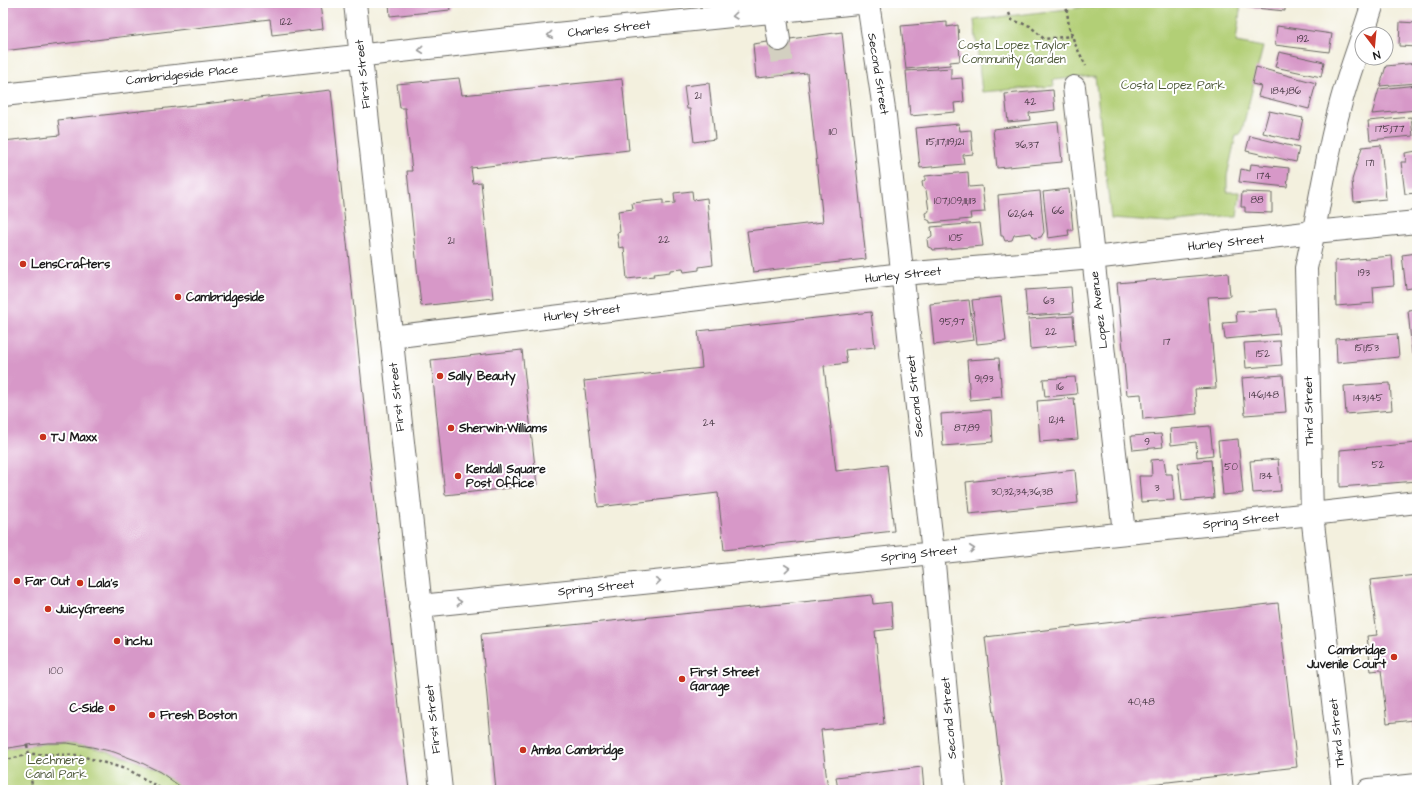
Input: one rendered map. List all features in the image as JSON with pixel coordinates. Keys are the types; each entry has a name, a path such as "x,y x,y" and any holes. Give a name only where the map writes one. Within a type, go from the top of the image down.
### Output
{"street":[{"name":"First Street","path":"355,3 441,790"},
{"name":"Charles Street","path":"361,56 537,36 858,3"},
{"name":"Second Street","path":"868,3 885,116 933,553 956,790"},
{"path":"1366,26 1373,3"},
{"path":"775,12 779,40"},
{"name":"Cambridgeside Place","path":"3,95 361,56"},
{"name":"Third Street","path":"1343,790 1312,514 1306,268 1314,232 1317,208 1339,110 1354,62"},
{"name":"Lopez Avenue","path":"1074,87 1124,533"},
{"name":"Hurley Street","path":"391,337 902,274 1093,258 1314,232 1417,222"},
{"name":"Spring Street","path":"420,606 1417,502"},
{"path":"1369,790 1417,785"}],"path":[{"path":"1066,3 1069,27 1087,69 1086,76 1073,79 1074,87"},
{"path":"1009,13 1012,20 1030,26 1044,39 1072,36"},
{"path":"26,745 29,754 32,788"},
{"path":"3,761 29,754 78,754 129,770 163,790"},
{"path":"28,790 32,788 43,790"}],"green space":[{"name":"Costa Lopez Park","path":"1119,3 1241,3 1236,42 1263,47 1241,134 1236,135 1227,176 1227,192 1240,192 1237,217 1169,223 1111,219 1095,76 1053,80 1054,86 982,92 974,20"},
{"name":"Lechmere Canal Park","path":"56,743 91,747 124,756 156,770 185,790 3,790 3,749 27,745"}],"building":[{"path":"3,3 320,3 323,29 272,35 270,19 3,51"},
{"path":"389,3 449,3 450,10 390,16"},
{"path":"1245,3 1285,3 1285,11 1245,7"},
{"path":"947,22 947,27 958,25 960,61 950,62 950,65 906,69 901,26"},
{"path":"1400,22 1417,23 1417,47 1399,46"},
{"path":"1277,26 1332,34 1329,52 1275,45"},
{"path":"842,32 866,259 753,272 747,231 823,222 807,73 756,78 753,44"},
{"path":"1279,52 1324,62 1321,77 1275,67"},
{"path":"1417,63 1417,83 1380,86 1386,66"},
{"path":"1256,67 1316,83 1309,109 1258,96 1261,86 1252,84"},
{"path":"951,68 951,79 962,78 964,102 954,103 955,112 910,116 906,71"},
{"path":"459,78 462,95 622,79 629,150 471,168 473,183 481,182 493,298 421,306 407,171 412,171 405,108 400,108 397,84"},
{"path":"709,83 715,139 694,142 690,109 687,109 684,86"},
{"path":"1417,85 1417,110 1372,114 1379,89"},
{"name":"Cambridgeside","path":"331,90 369,452 409,790 185,790 160,772 138,761 114,752 92,747 67,743 48,743 3,749 3,141 60,135 58,120"},
{"path":"1053,90 1055,110 1029,113 1030,120 1008,122 1005,94"},
{"path":"1269,111 1303,118 1298,141 1263,133"},
{"path":"1411,117 1413,136 1370,140 1368,121"},
{"path":"1058,122 1062,162 997,168 993,129"},
{"path":"959,124 960,131 971,130 973,154 963,155 964,164 920,168 916,128"},
{"path":"1250,136 1299,148 1296,162 1246,151"},
{"path":"1381,145 1386,199 1354,202 1352,180 1362,147"},
{"path":"1417,151 1417,193 1405,194 1401,162 1406,162 1405,153"},
{"path":"1251,164 1289,168 1287,187 1239,182 1241,169 1250,171"},
{"path":"968,172 969,187 982,186 985,212 970,213 971,219 930,223 930,221 926,219 925,213 929,211 926,190 923,188 922,182 925,180 925,176"},
{"path":"1069,189 1073,230 1068,230 1069,235 1048,238 1043,192"},
{"path":"692,191 693,200 707,198 713,265 699,267 699,270 684,272 683,269 670,270 670,272 653,274 654,276 627,279 624,247 619,248 617,233 620,232 618,211 633,209 632,203 663,200 663,204 675,203 674,193"},
{"path":"1040,191 1044,232 1041,237 1034,238 1031,233 1014,235 1012,240 1005,241 1003,236 1001,236 998,195"},
{"path":"1242,192 1272,193 1272,213 1245,212 1245,207 1241,207"},
{"path":"980,223 983,246 933,250 928,247 927,239 932,236 931,227"},
{"path":"1417,253 1417,287 1406,289 1402,255"},
{"path":"1392,256 1394,285 1373,287 1374,303 1336,306 1335,261"},
{"path":"1228,273 1230,296 1208,297 1216,388 1195,389 1197,414 1143,419 1141,394 1127,395 1117,283"},
{"path":"1071,287 1073,313 1027,316 1025,290"},
{"path":"1001,297 1006,341 977,344 972,300"},
{"path":"969,300 974,340 934,345 930,304"},
{"path":"1277,309 1280,334 1225,339 1223,323 1237,322 1236,312"},
{"path":"1417,309 1417,353 1412,353 1408,310"},
{"path":"871,312 875,347 845,350 847,363 824,366 836,471 887,465 894,531 724,550 718,493 598,507 584,381 702,368 698,331"},
{"path":"1073,316 1075,345 1030,349 1028,319"},
{"path":"1397,334 1399,357 1337,363 1336,339"},
{"path":"1280,341 1282,365 1246,368 1244,343"},
{"path":"522,350 537,485 445,495 431,360"},
{"path":"999,358 1002,397 970,400 967,360"},
{"path":"1283,375 1286,412 1245,415 1242,378"},
{"path":"1075,377 1077,394 1045,397 1043,379"},
{"path":"1390,383 1392,410 1346,414 1344,386"},
{"path":"1074,398 1078,439 1040,442 1037,401"},
{"path":"991,410 993,442 943,446 941,414"},
{"path":"1210,426 1213,455 1197,457 1196,442 1171,445 1170,429"},
{"path":"1161,434 1163,447 1133,450 1131,436"},
{"path":"1238,439 1243,493 1223,495 1218,441"},
{"path":"1417,443 1417,481 1340,487 1340,450"},
{"path":"1164,459 1166,474 1172,474 1174,500 1141,502 1139,476 1152,476 1151,460"},
{"path":"1278,459 1281,491 1253,493 1250,461"},
{"path":"1211,460 1214,498 1182,501 1178,463"},
{"path":"1075,470 1078,503 969,514 966,482"},
{"path":"1417,575 1417,728 1414,729 1413,720 1387,723 1381,670 1371,671 1367,636 1377,635 1370,580"},
{"name":"First Street Garage","path":"872,595 873,604 891,602 893,629 875,631 884,724 821,730 828,790 496,790 481,634"},
{"path":"1278,603 1297,767 1099,790 1003,790 985,637"},
{"path":"922,767 924,790 838,790 836,777"}],"tunnel":[{"path":"779,40 783,75"}],"place":[{"name":"LensCrafters","path":"23,264"},
{"name":"Cambridgeside","path":"178,297"},
{"name":"Sally Beauty","path":"440,376"},
{"name":"Sherwin-Williams","path":"451,428"},
{"name":"TJ Maxx","path":"43,437"},
{"name":"Kendall Square Post Office","path":"458,476"},
{"name":"Far Out","path":"17,581"},
{"name":"Lala's","path":"80,583"},
{"name":"JuicyGreens","path":"48,609"},
{"name":"inchu","path":"117,641"},
{"name":"Cambridge Juvenile Court","path":"1394,657"},
{"name":"First Street Garage","path":"682,679"},
{"name":"C-Side","path":"112,708"},
{"name":"Fresh Boston","path":"152,715"},
{"name":"Amba Cambridge","path":"523,750"}],"park label":[{"name":"Costa Lopez Taylor Community Garden","path":"1014,52"}]}
